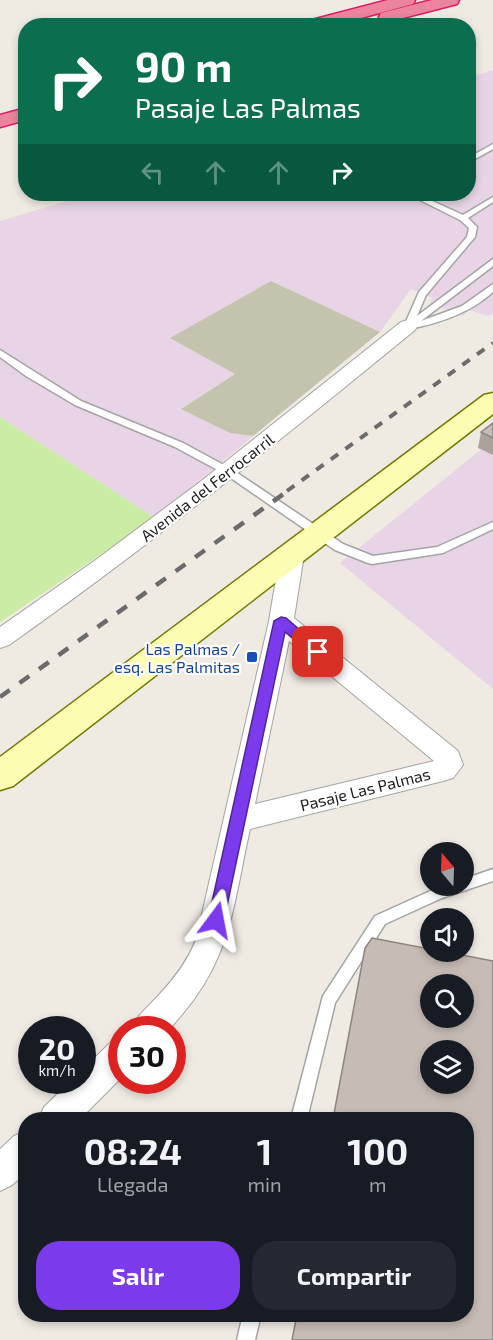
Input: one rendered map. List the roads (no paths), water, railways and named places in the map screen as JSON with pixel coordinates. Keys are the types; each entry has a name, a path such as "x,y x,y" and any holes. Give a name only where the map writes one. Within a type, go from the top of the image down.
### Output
{"highway":[{"path":"340,18 407,0"},
{"path":"385,18 451,0"},
{"path":"0,107 18,102"},
{"path":"0,121 18,116"}],"main road":[{"path":"0,776 493,401"}],"street":[{"name":"Avenida del Ferrocarril","path":"0,639 86,580 229,472 408,326"},
{"path":"161,1016 182,996 205,959 212,940 281,621 292,555"},
{"name":"Pasaje Las Palmas","path":"238,820 443,770 449,765 448,758 281,621"},
{"path":"63,1112 108,1068"},
{"path":"0,1173 18,1156"}],"lane":[{"path":"476,156 493,146"},
{"path":"463,218 493,199"},
{"path":"408,326 422,294 471,237 473,227 463,218 428,201"},
{"path":"408,326 493,262"},
{"path":"408,326 426,323 452,314 493,287"},
{"path":"0,353 29,374 78,403 179,445 229,472 339,547 372,560 439,550 493,525"},
{"path":"474,881 493,875"},
{"path":"301,1112 328,1001 380,920 433,896"},
{"path":"246,1340 250,1322"}],"railway":[{"path":"287,491 493,343"},
{"path":"0,697 289,490"}],"place":[{"name":"Las Palmas / esq. Las Palmitas","path":"252,657"}]}
